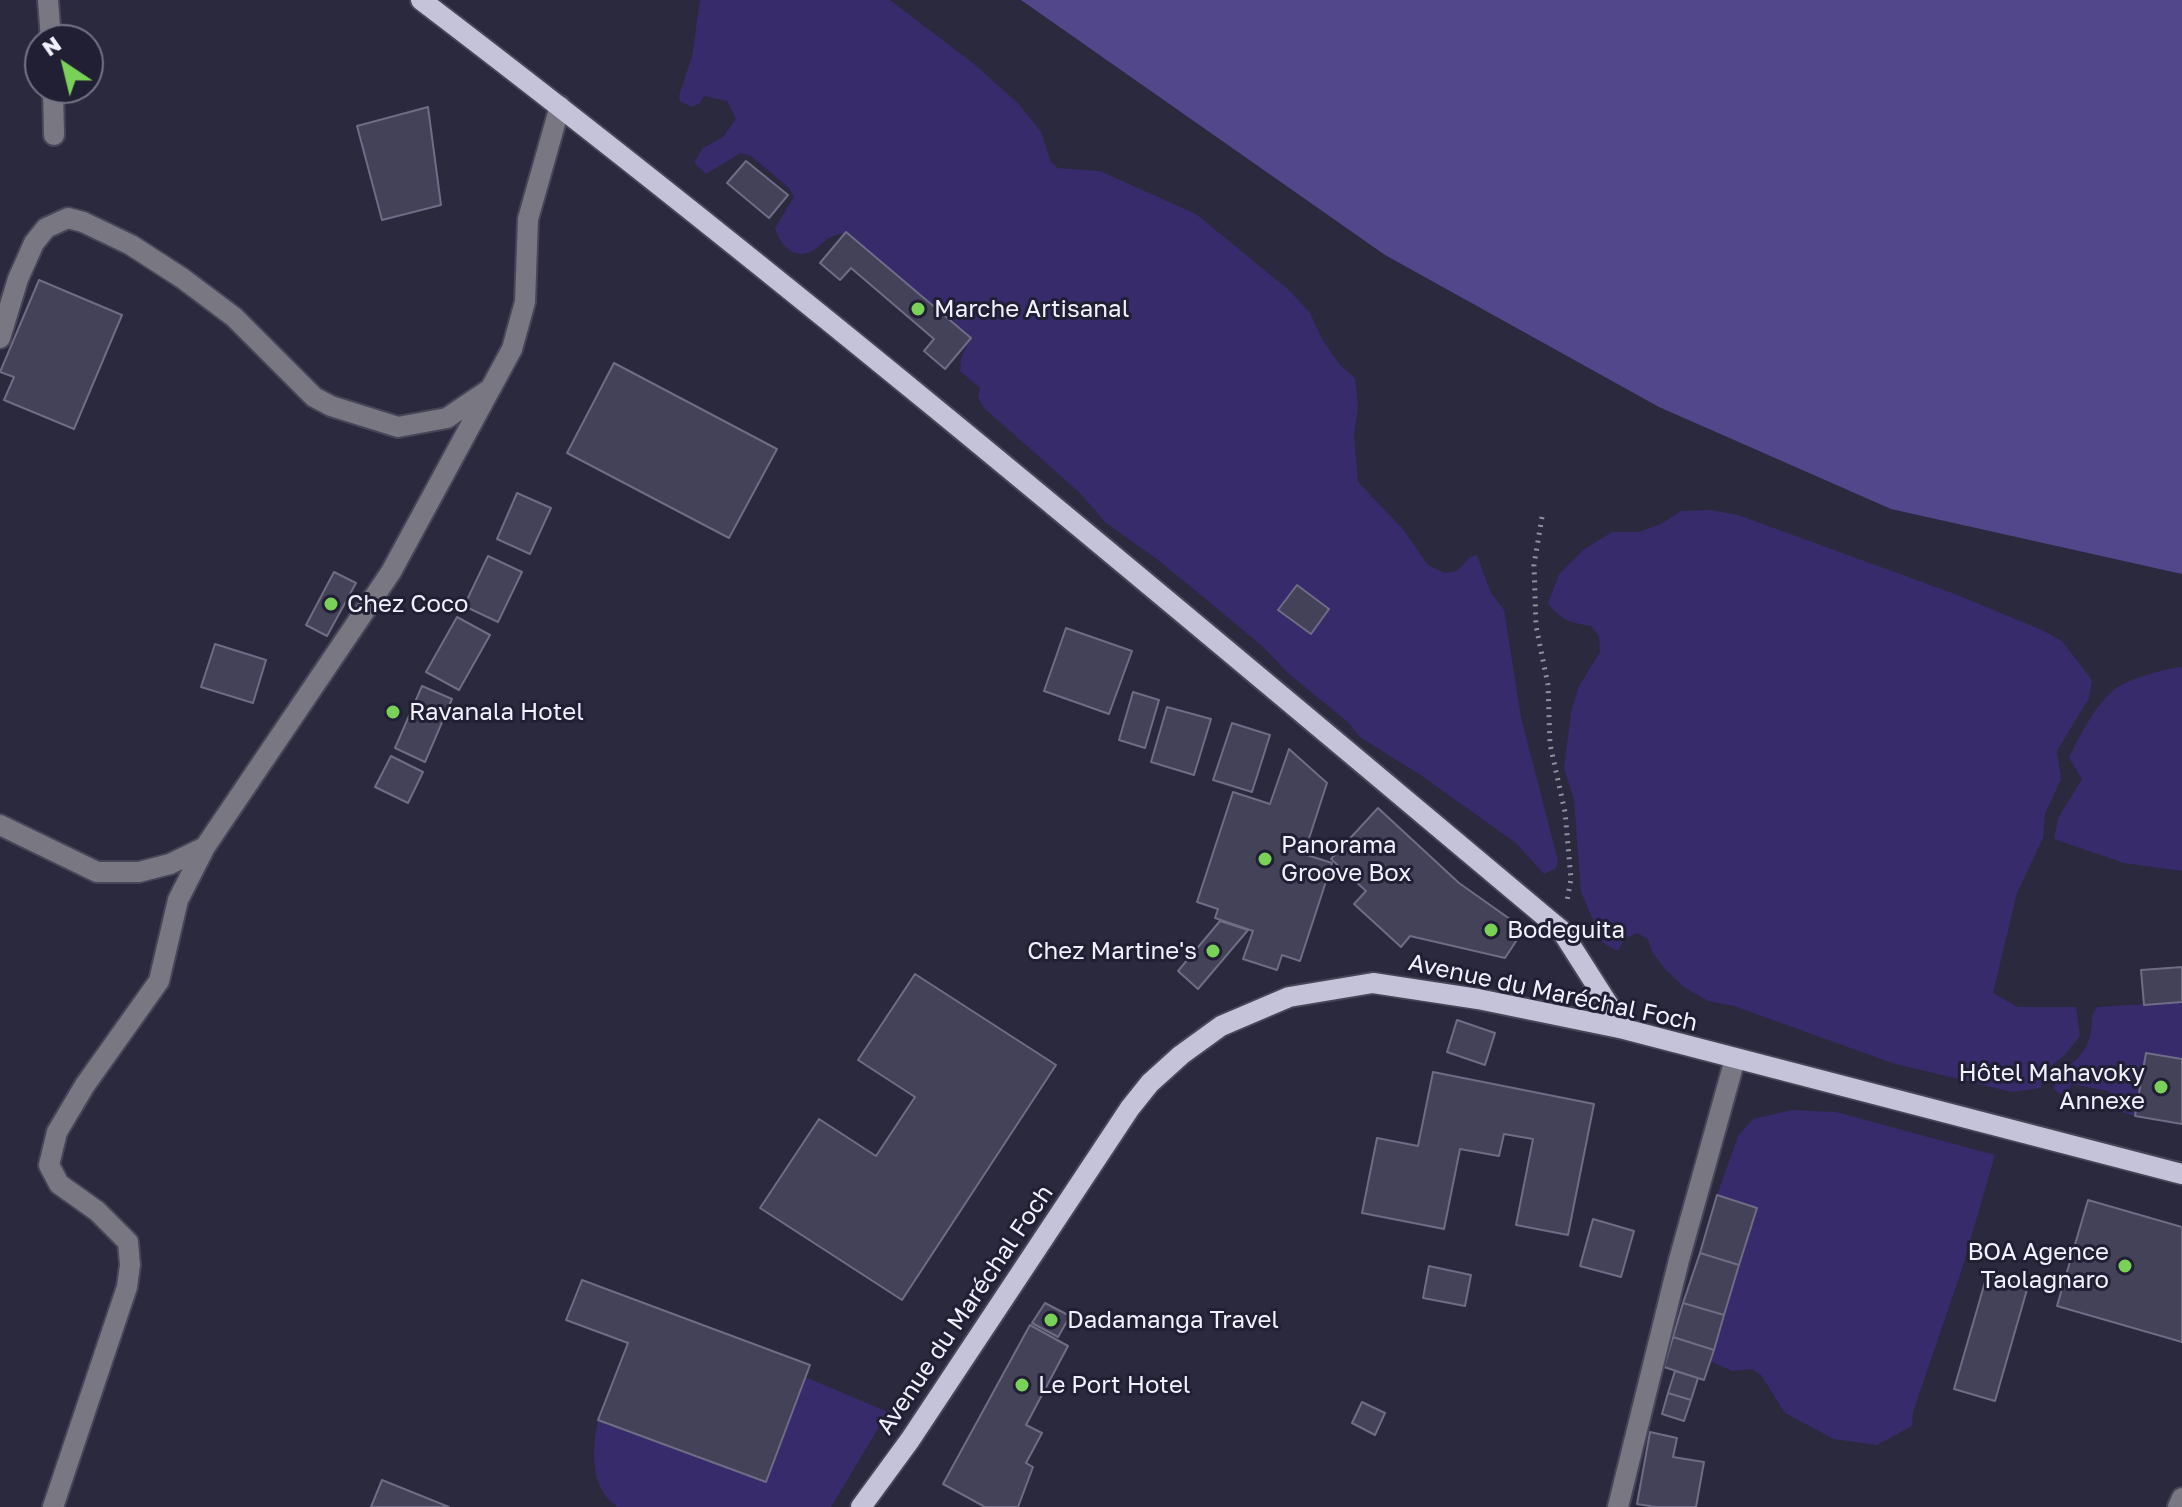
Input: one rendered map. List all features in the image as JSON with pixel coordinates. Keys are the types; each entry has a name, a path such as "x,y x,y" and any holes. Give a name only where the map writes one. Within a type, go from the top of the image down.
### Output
{"main road":[{"path":"421,0 560,106 949,419 1561,930 1624,1029"},
{"name":"Avenue du Maréchal Foch","path":"861,1507 910,1440 1130,1108 1161,1073 1221,1026 1289,997 1373,983 1478,999 1624,1029 2182,1174"}],"street":[{"path":"48,0 50,24"},
{"path":"53,104 54,135"},
{"path":"53,1507 127,1287 130,1265 128,1242 97,1211 59,1184 49,1165 57,1132 85,1085 159,981 178,900 205,847 391,572 512,349 525,302 528,219 560,106"},
{"path":"0,338 18,279 34,243 46,228 68,218 131,245 182,278 234,317 314,397 331,406 398,427 447,418 490,389"},
{"path":"0,825 97,872 139,872 170,864 205,847"},
{"path":"1618,1507 1679,1260 1735,1059"},
{"path":"2178,1507 2182,1498"}],"path":[{"path":"1542,517 1534,565 1536,626 1548,685 1550,744 1565,812 1571,879 1561,930"}],"shaded area":[{"path":"700,0 890,0 974,64 1019,104 1041,132 1051,162 1058,168 1100,171 1196,214 1289,290 1310,313 1322,339 1340,365 1355,378 1358,406 1354,435 1358,482 1402,528 1428,565 1445,573 1457,571 1470,557 1477,555 1491,593 1504,610 1521,717 1558,861 1556,868 1544,874 1516,843 1419,774 1360,737 1348,722 1289,674 1263,647 1158,560 1105,522 1079,492 984,408 978,397 980,388 960,371 961,359 970,338 846,233 832,236 807,253 791,251 782,243 775,228 794,197 790,189 751,156 741,153 706,174 694,162 703,148 723,137 736,119 727,101 704,96 700,103 692,107 680,101 692,56"},
{"path":"1021,0 2182,0 2182,574 1891,509 1659,407 1385,255"},
{"path":"1711,510 1738,515 1955,594 2042,630 2062,641 2092,680 2089,698 2057,751 2061,779 2045,814 2043,838 2017,893 1993,993 2018,1007 2076,1007 2080,1036 2064,1056 2044,1071 2041,1088 2012,1092 1892,1063 1734,1006 1708,1001 1684,987 1665,969 1652,952 1648,939 1637,933 1624,939 1618,951 1603,943 1581,892 1574,800 1564,768 1571,712 1579,686 1600,652 1599,636 1591,626 1562,617 1548,603 1559,574 1583,550 1612,532 1639,532 1661,524 1681,511"},
{"path":"2182,667 2182,871 2124,863 2054,839 2058,818 2082,779 2069,758 2095,711 2121,685"},
{"path":"2182,1002 2182,1059 2146,1053 2135,1116 2107,1108 2109,1091 2071,1084 2068,1098 2054,1090 2056,1076 2087,1046 2097,1007"},
{"path":"1792,1110 1836,1112 1995,1155 1961,1272 1913,1412 1912,1426 1877,1445 1834,1439 1785,1413 1761,1375 1752,1369 1732,1371 1710,1361 1757,1208 1717,1195 1738,1136 1753,1119"},
{"path":"805,1377 888,1412 831,1507 618,1507 602,1490 594,1456 598,1420 766,1482"}],"building":[{"path":"428,107 441,205 382,220 357,126"},
{"path":"746,161 788,195 769,218 727,183"},
{"name":"Marche Artisanal","path":"846,232 971,338 945,369 924,351 934,339 851,268 840,280 820,263"},
{"path":"39,280 122,315 74,429 4,400 14,377 0,372"},
{"path":"614,363 777,449 729,538 567,453"},
{"path":"517,493 551,508 530,554 497,539"},
{"path":"488,556 522,572 498,622 464,606"},
{"name":"Chez Coco","path":"334,572 356,583 327,636 306,625"},
{"path":"1297,585 1329,609 1311,634 1278,610"},
{"path":"457,617 490,635 459,690 426,672"},
{"path":"1066,628 1132,651 1109,714 1044,691"},
{"path":"215,644 266,660 253,703 201,687"},
{"path":"422,686 452,699 425,762 395,748"},
{"path":"1133,692 1159,700 1145,748 1119,740"},
{"path":"1167,707 1211,719 1194,775 1151,762"},
{"path":"1232,723 1270,735 1252,792 1213,780"},
{"name":"Panorama Groove Box","path":"1289,749 1327,783 1304,854 1332,863 1300,961 1282,955 1277,970 1243,959 1253,931 1215,918 1218,909 1197,902 1233,792 1270,804"},
{"path":"391,756 423,772 408,803 375,787"},
{"path":"1378,808 1459,883 1524,929 1505,958 1410,936 1401,947 1354,904 1366,891 1331,859"},
{"name":"Chez Martine's","path":"1220,921 1248,930 1198,989 1178,971"},
{"path":"2182,967 2182,1002 2144,1005 2141,970"},
{"path":"915,974 1056,1065 902,1300 760,1208 819,1119 876,1156 915,1097 858,1060"},
{"path":"1457,1020 1495,1033 1485,1065 1447,1052"},
{"name":"Hôtel Mahavoky Annexe","path":"2146,1053 2182,1059 2182,1124 2135,1116"},
{"path":"1433,1072 1594,1104 1568,1235 1516,1225 1533,1139 1504,1134 1499,1156 1460,1149 1444,1229 1362,1213 1377,1138 1418,1146"},
{"path":"1717,1195 1757,1208 1739,1265 1700,1253"},
{"name":"BOA Agence Taolagnaro","path":"2088,1200 2182,1227 2182,1342 2057,1306"},
{"path":"1593,1219 1634,1231 1621,1277 1580,1266"},
{"path":"1700,1253 1739,1265 1724,1315 1683,1303"},
{"path":"1429,1266 1471,1275 1465,1306 1423,1298"},
{"path":"1987,1275 2028,1286 1995,1401 1954,1389"},
{"path":"582,1280 810,1365 766,1482 598,1420 628,1343 566,1320"},
{"name":"Dadamanga Travel","path":"1045,1303 1070,1316 1058,1337 1032,1323"},
{"path":"1683,1303 1724,1315 1714,1350 1673,1337"},
{"name":"Le Port Hotel","path":"1030,1325 1068,1346 1026,1425 1042,1433 1026,1463 1033,1467 1018,1507 985,1507 943,1484"},
{"path":"1673,1337 1714,1350 1704,1380 1664,1367"},
{"path":"1675,1371 1698,1378 1691,1400 1668,1393"},
{"path":"1668,1393 1691,1400 1684,1421 1662,1414"},
{"path":"1362,1402 1385,1413 1375,1435 1352,1423"},
{"path":"1650,1432 1677,1438 1673,1457 1704,1462 1696,1507 1637,1504"},
{"path":"382,1480 449,1507 371,1507"}],"place":[{"name":"Marche Artisanal","path":"918,309"},
{"name":"Chez Coco","path":"331,604"},
{"name":"Ravanala Hotel","path":"393,712"},
{"name":"Panorama Groove Box","path":"1265,859"},
{"name":"Bodeguita","path":"1491,930"},
{"name":"Chez Martine's","path":"1213,951"},
{"name":"Hôtel Mahavoky Annexe","path":"2161,1087"},
{"name":"BOA Agence Taolagnaro","path":"2125,1266"},
{"name":"Dadamanga Travel","path":"1051,1320"},
{"name":"Le Port Hotel","path":"1022,1385"}]}
